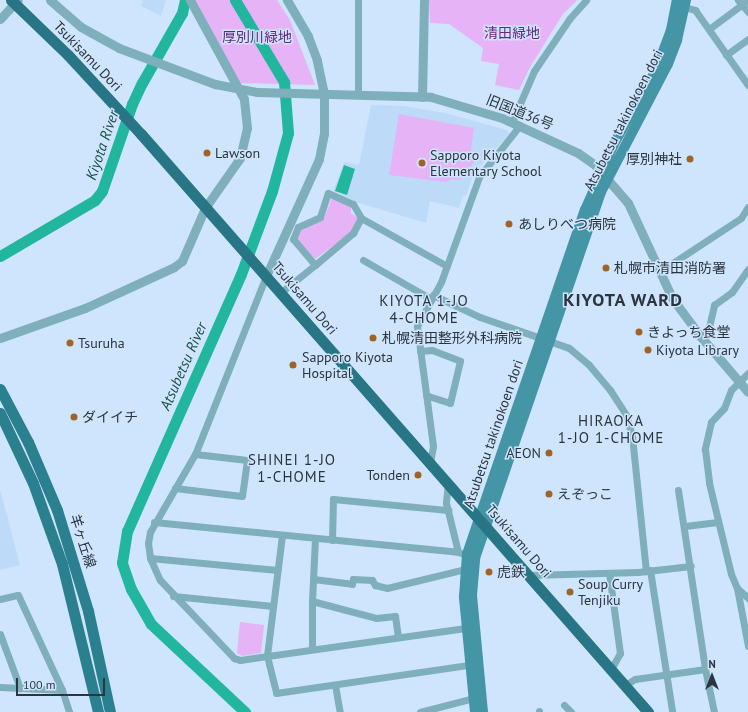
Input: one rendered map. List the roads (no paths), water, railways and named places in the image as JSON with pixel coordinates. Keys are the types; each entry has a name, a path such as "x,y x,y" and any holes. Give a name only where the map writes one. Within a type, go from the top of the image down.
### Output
{"highway":[{"name":"Tsukisamu Dori","path":"14,1 68,55 141,134 530,575 648,712"}],"main road":[{"name":"Atsubetsu takinokoen dori","path":"475,712 477,697 465,569 467,555 482,521 516,420 604,174 656,70 681,3"},
{"name":"羊ヶ丘線","path":"0,388 28,442 59,516 88,611 110,712"},
{"name":"羊ヶ丘線","path":"0,413 33,483 62,564 98,712"},
{"name":"Atsubetsu takinokoen dori","path":"467,555 471,584 471,627"},
{"name":"Atsubetsu takinokoen dori","path":"477,697 482,712"}],"street":[{"name":"旧国道36号","path":"50,0 81,27 119,48 240,90 257,92 422,97 464,105 516,124 578,153 604,174 633,211 659,272 672,298 700,337 748,392"},
{"path":"287,0 313,48 324,94 324,124 319,159 263,272 194,454 154,522 148,538 150,558 160,580 173,596 234,658 240,660 471,627"},
{"path":"358,0 358,95"},
{"path":"422,97 424,0"},
{"path":"430,463 434,453 417,326 447,266 479,177 516,124 534,71 570,18 586,0"},
{"path":"709,29 740,2 748,0"},
{"path":"0,19 14,1"},
{"path":"740,2 748,12"},
{"path":"0,338 86,308 174,267 182,261 205,208 232,171 245,142 246,114 240,90 192,3"},
{"path":"681,3 695,10 726,55 747,80"},
{"path":"726,55 748,39"},
{"path":"315,264 294,239 298,227 320,217 328,193 353,204 361,218 447,266"},
{"path":"659,272 741,218 748,207"},
{"path":"280,293 353,233 361,218"},
{"path":"363,260 432,297 480,317 545,338 569,348 589,365 610,390 626,415 634,449 648,570 672,710"},
{"path":"700,337 709,327 714,305 732,292 748,269"},
{"path":"420,351 432,350 460,361 450,403 426,394"},
{"path":"748,373 731,390 724,408 711,422 706,450 706,467 718,522 737,588 748,646"},
{"path":"175,488 242,496 247,460 194,454"},
{"path":"154,522 467,555 448,510 445,494 448,483"},
{"path":"678,490 682,523 685,526 705,669 714,712"},
{"path":"332,540 333,500 448,510"},
{"path":"685,526 718,522"},
{"path":"282,535 267,656 276,693 474,664"},
{"path":"312,649 312,601 316,538"},
{"path":"150,558 277,570"},
{"path":"530,575 609,573 691,566"},
{"path":"313,579 352,584 353,579 372,580 375,585 387,588 465,569"},
{"path":"609,573 620,653 611,669"},
{"path":"737,588 748,598"},
{"path":"0,599 18,595 62,690 69,712"},
{"path":"173,596 273,606"},
{"path":"312,601 376,618 395,616 398,637"},
{"path":"0,634 20,688"},
{"path":"625,685 635,679 665,673 705,669"},
{"path":"335,685 340,712"},
{"path":"0,687 62,690"},
{"path":"420,712 477,697"},
{"path":"564,706 571,712"}],"waterway":[{"name":"Kiyota River","path":"0,256 95,200 102,191 132,104 142,83 182,13 185,0"},
{"name":"Atsubetsu River","path":"235,0 284,82 288,133 272,191 241,274 127,531 122,563 131,589 151,624 245,712"}],"place":[{"name":"Lawson","path":"207,153"},
{"name":"厚別神社","path":"690,159"},
{"name":"Sapporo Kiyota Elementary School","path":"422,163"},
{"name":"あしりべつ病院","path":"509,224"},
{"name":"札幌市清田消防署","path":"606,268"},
{"name":"きよっち食堂","path":"639,332"},
{"name":"札幌清田整形外科病院","path":"373,338"},
{"name":"Tsuruha","path":"70,343"},
{"name":"Kiyota Library","path":"648,350"},
{"name":"Sapporo Kiyota Hospital","path":"293,365"},
{"name":"ダイイチ","path":"74,417"},
{"name":"AEON","path":"549,453"},
{"name":"Tonden","path":"418,475"},
{"name":"えぞっこ","path":"549,494"},
{"name":"虎鉄","path":"489,572"},
{"name":"Soup Curry Tenjiku","path":"570,592"}],"district":[{"name":"KIYOTA WARD","path":"623,300"},
{"name":"KIYOTA 1-JO 4-CHOME","path":"424,308"},
{"name":"HIRAOKA 1-JO 1-CHOME","path":"611,428"},
{"name":"SHINEI 1-JO 1-CHOME","path":"292,468"}],"park label":[{"name":"清田緑地","path":"512,33"},
{"name":"厚別川緑地","path":"257,37"}]}
